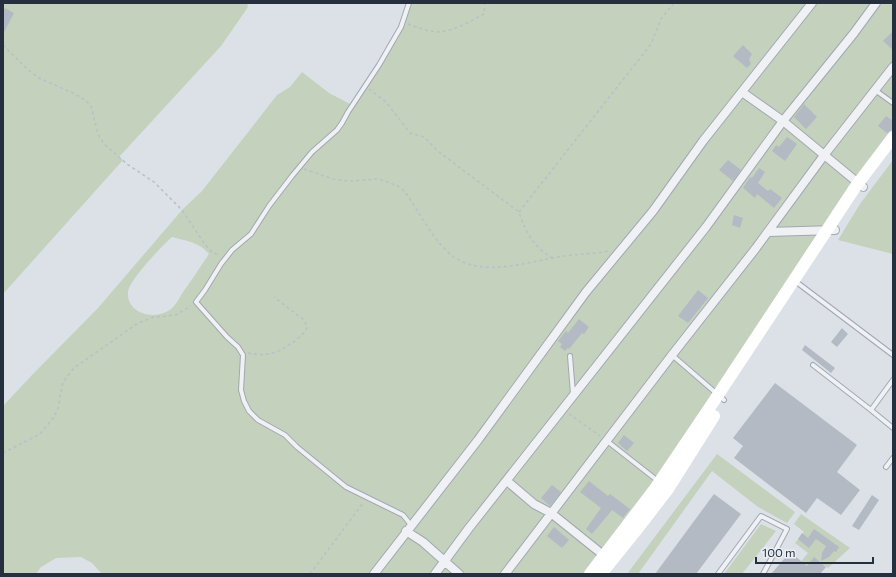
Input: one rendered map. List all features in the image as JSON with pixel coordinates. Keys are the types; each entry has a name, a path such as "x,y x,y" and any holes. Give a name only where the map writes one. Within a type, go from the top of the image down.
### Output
{"main road":[{"path":"590,574 608,559 638,528 721,397 893,137"},
{"path":"861,184 893,147"},
{"path":"721,397 799,284 831,230"},
{"path":"601,574 608,559"}],"street":[{"path":"374,574 478,440 586,292 653,211 742,92 812,3"},
{"path":"435,574 506,480 574,396 706,227 783,121 854,33 876,3"},
{"path":"505,574 893,67"},
{"path":"742,92 783,121 861,184"},
{"path":"768,232 831,230"},
{"path":"506,480 534,504 551,514 608,559 606,574"},
{"path":"409,528 459,574"}],"lane":[{"path":"409,3 403,21 392,42 337,130 322,142 299,168 269,206 251,234 232,250 225,259 196,302 243,355 241,390 249,411 258,420 285,435 297,447 346,487 403,515 409,528"},
{"path":"875,90 893,103"},
{"path":"799,284 893,355"},
{"path":"672,355 721,397"},
{"path":"570,356 574,396"},
{"path":"813,365 893,428"},
{"path":"871,410 893,380"},
{"path":"606,441 664,486"},
{"path":"886,467 893,458"},
{"path":"718,574 760,516 787,529 763,574"}],"path":[{"path":"403,21 418,27 439,32 453,28 484,14 485,3"},
{"path":"519,212 651,44 661,19 674,3"},
{"path":"3,46 27,69 39,78 86,101 91,106 98,134 104,144 127,164 154,182 182,210 204,243 225,259"},
{"path":"364,86 386,102 410,133 424,137 439,152 519,212 524,227 533,241 541,250 553,258"},
{"path":"299,168 333,179 348,181 379,179 400,187 444,248 464,263 487,268 503,267 553,258 607,251 622,247"},
{"path":"241,351 263,355 277,352 295,341 306,331 307,326 304,320 274,297"},
{"path":"3,453 40,434 54,417 58,408 63,382 74,368 138,323 154,318 176,315 196,302"},
{"path":"562,409 606,441"},
{"path":"310,574 366,498"}],"green space":[{"path":"3,3 247,3 248,7 221,46 119,157 123,160 3,294"},
{"path":"409,3 893,3 893,132 590,574 102,574 92,563 81,557 56,558 41,567 36,574 3,574 3,406 98,308 182,210 202,191 277,95 290,87 302,72 329,93 352,105 401,27","holes":["172,237 197,244 209,254 173,307 167,312 160,314 144,314 132,306 129,300 128,292 134,280 147,263"]},
{"path":"893,160 893,254 838,240 860,204"},
{"path":"717,454 795,512 787,523 758,507 712,471 638,574 627,574"},
{"path":"801,514 850,548 828,568 814,558 801,574 791,574 808,553 795,543 804,532 794,524"},
{"path":"761,524 776,531 742,574 724,574"}],"building":[{"path":"5,8 14,13 3,34 3,12"},
{"path":"893,31 893,50 883,41"},
{"path":"743,45 752,54 749,59 751,64 747,68 733,56"},
{"path":"804,104 817,117 806,129 794,117"},
{"path":"886,116 893,121 893,129 887,133 878,126"},
{"path":"787,137 797,144 785,161 772,151 776,145 779,147"},
{"path":"728,160 741,170 733,181 719,170"},
{"path":"759,168 765,172 758,183 768,191 770,189 782,198 774,208 757,194 755,198 743,188 750,177 752,178"},
{"path":"734,215 743,218 740,228 732,225"},
{"path":"698,290 708,298 688,323 678,316"},
{"path":"579,319 589,327 569,349 568,348 565,351 560,347 562,344 558,341 566,331 568,333"},
{"path":"842,328 848,334 837,347 831,342"},
{"path":"805,345 835,368 831,373 802,350"},
{"path":"775,383 857,445 837,472 860,490 841,515 817,498 806,513 734,458 743,446 733,438"},
{"path":"624,435 634,443 627,451 618,443"},
{"path":"589,481 608,496 610,494 630,509 623,518 612,510 592,534 586,529 601,508 580,492"},
{"path":"552,485 561,492 550,506 541,498"},
{"path":"714,494 741,514 696,574 655,574"},
{"path":"872,495 879,500 859,530 852,526"},
{"path":"554,527 569,540 562,548 547,536"},
{"path":"814,529 839,547 836,552 834,551 829,557 821,561 822,553 826,546 816,539 809,548 798,539 802,533 808,538"},
{"path":"790,552 807,566 814,557 826,567 820,574 771,574"}]}
